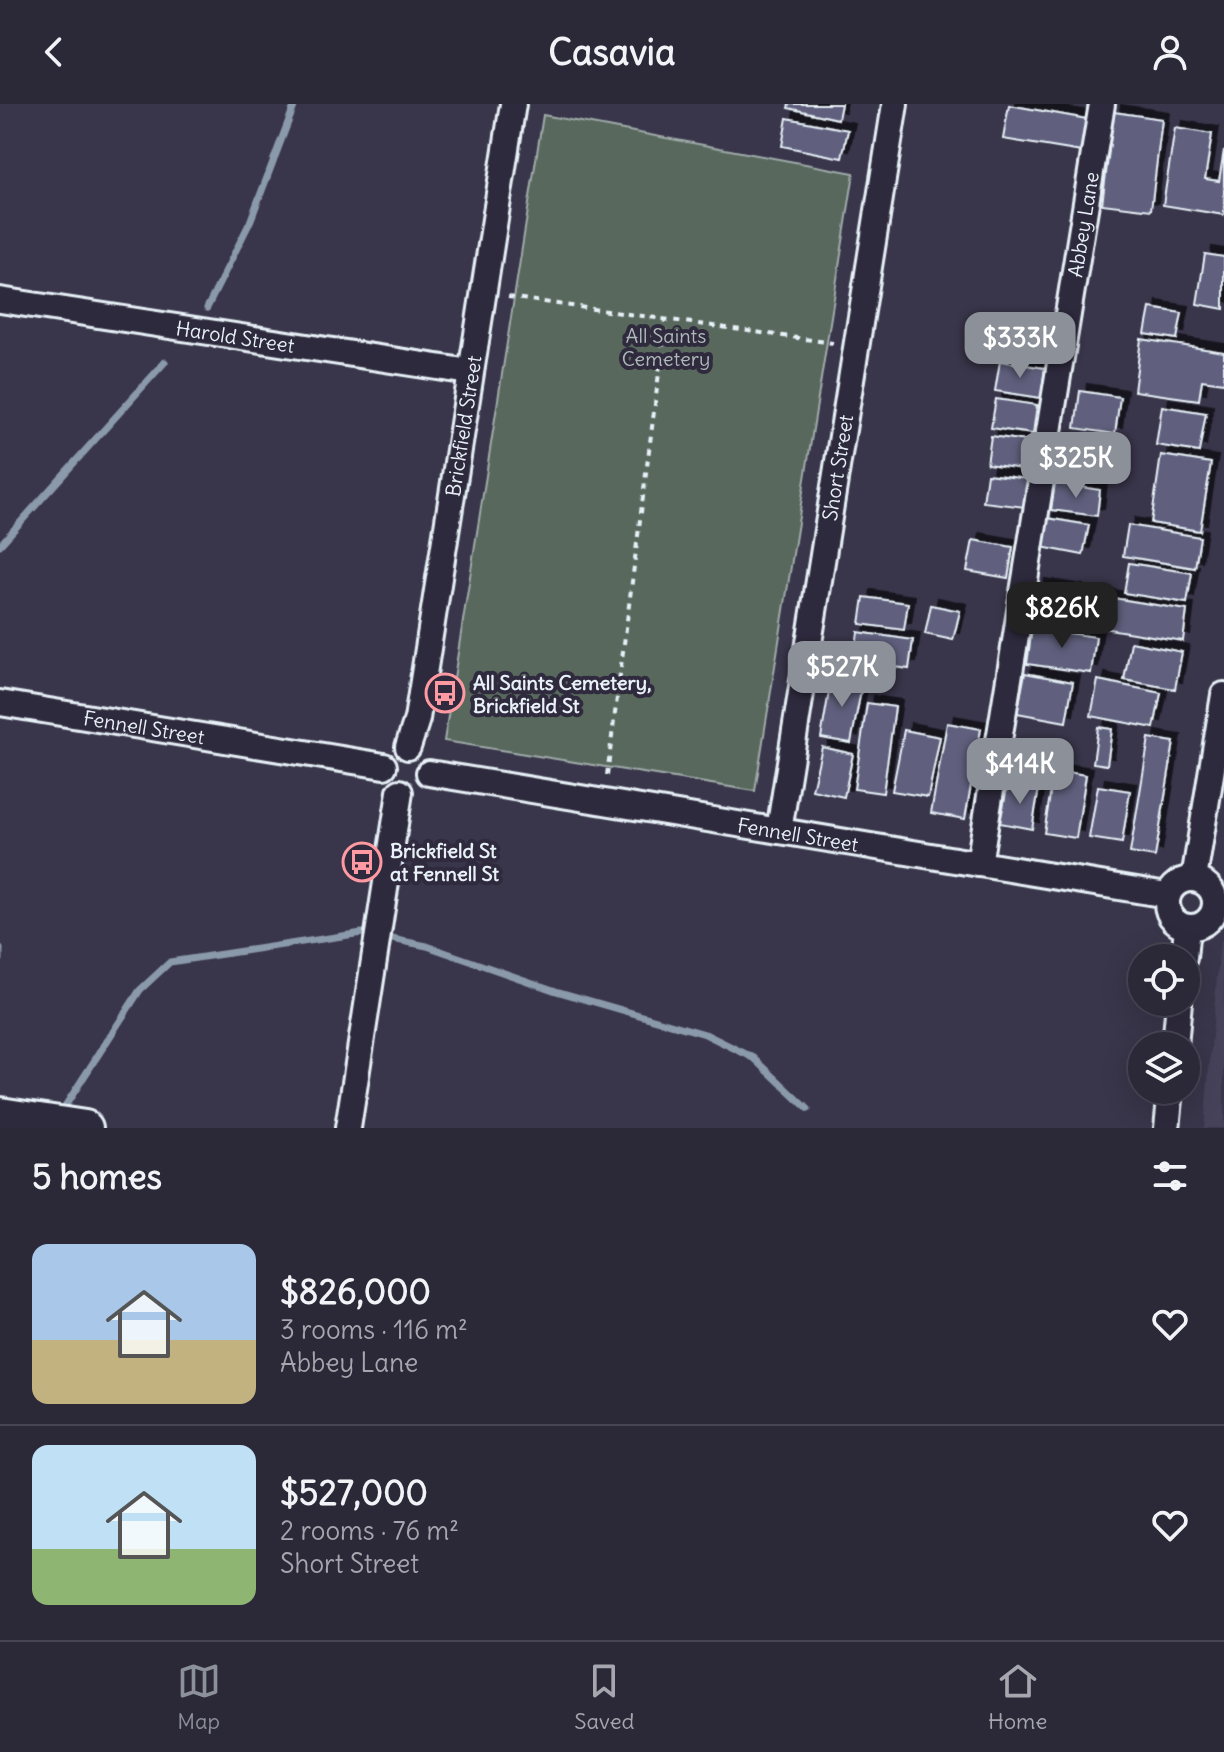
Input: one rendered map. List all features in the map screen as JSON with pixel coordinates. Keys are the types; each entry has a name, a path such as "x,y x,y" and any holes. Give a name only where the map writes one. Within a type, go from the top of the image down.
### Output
{"street":[{"name":"Brickfield Street","path":"408,747 417,719 513,104"},
{"name":"Short Street","path":"779,831 895,104"},
{"name":"Abbey Lane","path":"979,864 1102,104"},
{"name":"Harold Street","path":"0,300 470,372"},
{"path":"1194,879 1224,695"},
{"name":"Fennell Street","path":"0,703 384,766"},
{"path":"408,747 424,756 429,773 422,787 400,792 387,782 384,766 389,755 408,747"},
{"name":"Fennell Street","path":"429,773 1167,895"},
{"path":"348,1128 400,792"},
{"path":"1186,878 1203,881 1211,887 1220,907 1206,923 1187,927 1177,923 1170,915 1167,895 1177,882 1186,878"},
{"path":"1185,944 1187,927"},
{"path":"1167,1128 1170,1104"},
{"path":"0,1115 65,1125"}],"path":[{"path":"508,297 833,343"},
{"path":"607,775 666,319"}],"shaded area":[{"path":"1220,941 1224,942 1224,1128 1204,1128"}],"green space":[{"name":"All Saints Cemetery","path":"543,115 854,173 755,791 444,741"}],"building":[{"path":"789,104 841,104 838,119 788,108"},
{"path":"1009,105 1087,119 1082,152 1003,139"},
{"path":"1114,112 1162,119 1151,210 1102,204"},
{"path":"787,118 848,130 842,158 782,146"},
{"path":"1175,128 1212,134 1205,179 1219,181 1224,150 1224,215 1163,205"},
{"path":"1205,254 1224,257 1224,309 1197,304"},
{"path":"1150,308 1182,313 1177,339 1145,334"},
{"path":"1000,320 1052,331 1046,361 994,350"},
{"path":"1141,339 1224,352 1224,383 1202,380 1199,400 1134,391"},
{"path":"1000,361 1045,368 1041,398 995,391"},
{"path":"1080,391 1120,397 1115,434 1075,428"},
{"path":"996,399 1037,405 1033,434 991,428"},
{"path":"1162,406 1206,413 1199,452 1156,445"},
{"path":"991,436 1034,442 1030,470 987,464"},
{"path":"1060,440 1112,448 1107,475 1056,466"},
{"path":"1161,455 1211,463 1200,531 1151,523"},
{"path":"987,474 1028,479 1025,507 983,502"},
{"path":"1055,483 1100,490 1097,516 1051,510"},
{"path":"1047,518 1089,525 1083,555 1041,547"},
{"path":"1128,525 1200,537 1195,568 1123,556"},
{"path":"973,540 1013,547 1008,578 967,571"},
{"path":"1129,563 1192,573 1187,603 1124,593"},
{"path":"1038,586 1076,592 1070,628 1033,622"},
{"path":"864,597 908,603 904,630 860,624"},
{"path":"1107,597 1187,610 1183,641 1102,628"},
{"path":"931,605 960,611 953,640 925,634"},
{"path":"1032,628 1096,637 1091,673 1027,664"},
{"path":"858,632 913,640 909,669 854,661"},
{"path":"1131,642 1182,652 1175,689 1124,680"},
{"path":"1025,673 1073,682 1066,722 1017,713"},
{"path":"832,674 863,680 851,743 821,738"},
{"path":"1098,680 1161,693 1154,728 1091,716"},
{"path":"867,703 895,707 883,793 854,789"},
{"path":"947,723 981,729 965,819 931,813"},
{"path":"1098,727 1112,729 1107,765 1093,763"},
{"path":"904,730 940,737 928,797 892,791"},
{"path":"1149,738 1174,742 1155,857 1130,853"},
{"path":"822,747 853,754 844,797 812,790"},
{"path":"1054,770 1086,775 1076,838 1044,833"},
{"path":"1008,782 1039,788 1032,829 1000,823"},
{"path":"1098,786 1130,791 1122,843 1089,838"}],"waterway":[{"path":"207,308 250,222 295,104"},
{"path":"0,545 165,362"},
{"path":"60,1114 140,990 170,962 362,933 427,946 556,991 705,1034 754,1058 808,1109"},
{"path":"0,949 0,959"}],"place":[{"name":"All Saints Cemetery, Brickfield St","path":"445,693"},
{"name":"Brickfield St at Fennell St","path":"362,862"}]}
